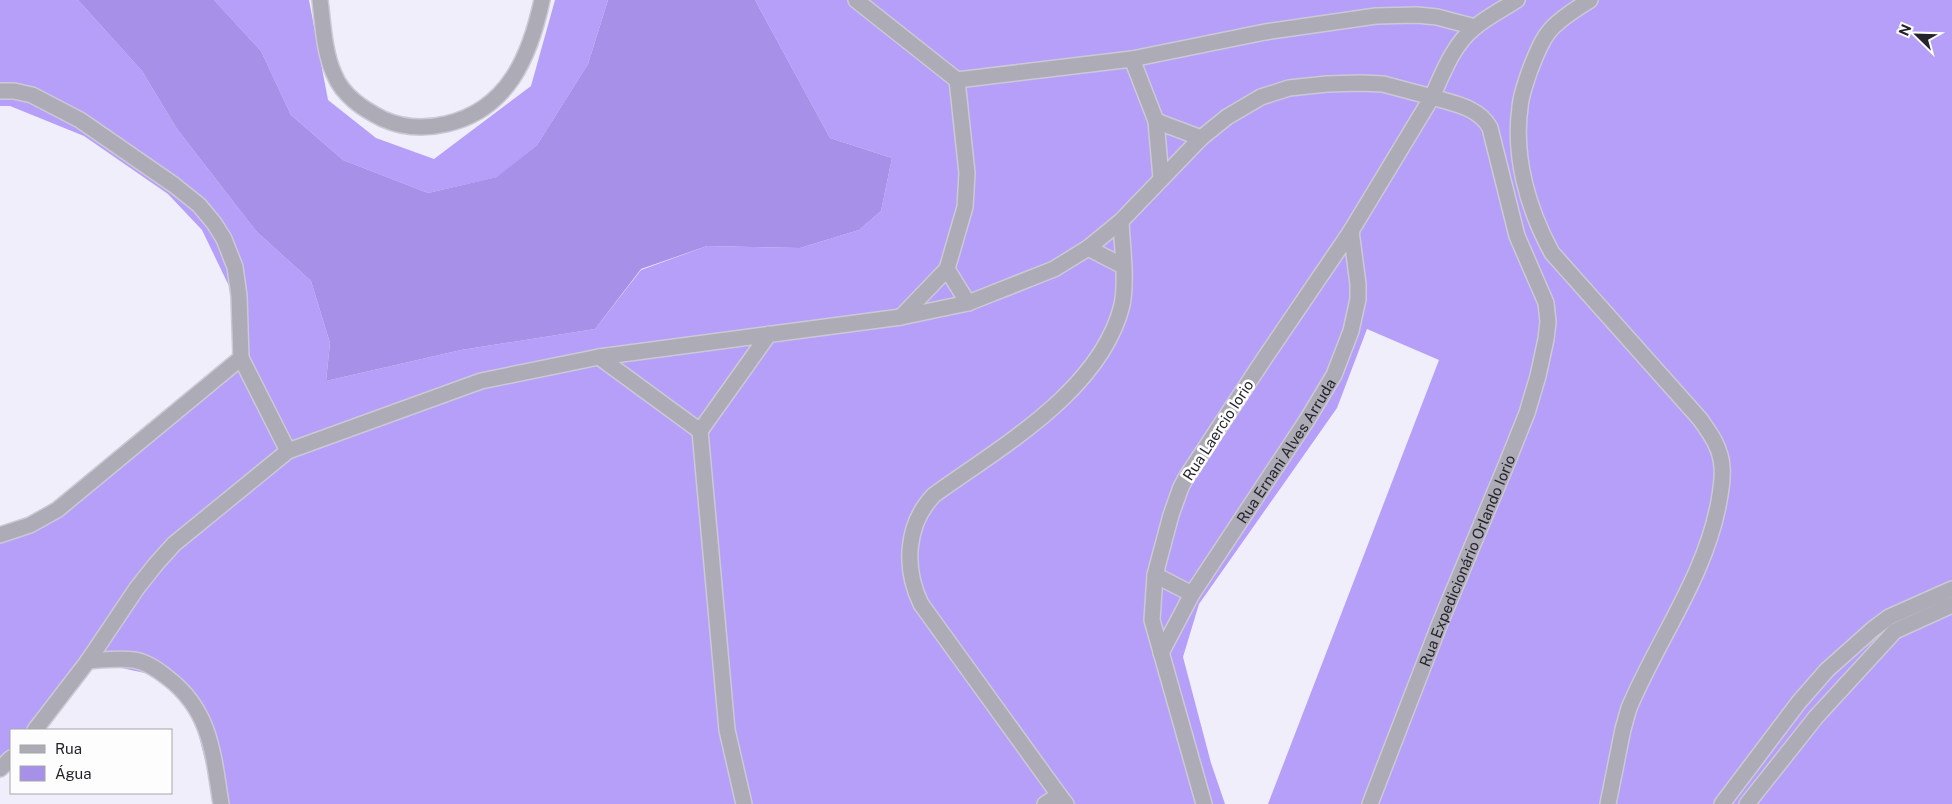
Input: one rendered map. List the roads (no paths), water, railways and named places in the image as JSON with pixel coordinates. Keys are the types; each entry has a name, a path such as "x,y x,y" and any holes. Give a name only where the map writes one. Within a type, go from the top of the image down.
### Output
{"street":[{"path":"320,0 329,61 334,75 347,94 374,114 390,122 421,127 438,126 469,117 484,108 498,96 511,81 523,62 531,43 542,0"},
{"path":"856,0 957,80 1132,60 1265,32 1376,16 1418,15 1437,17 1475,27"},
{"name":"Rua Laercio Iorio","path":"1204,804 1152,620 1155,575 1171,514 1181,487 1259,366 1351,232 1432,97 1462,40 1475,27 1517,0"},
{"path":"1590,0 1573,10 1552,28 1539,49 1524,91 1520,106 1518,136 1520,159 1533,212 1552,253 1700,419 1715,444 1722,467 1720,493 1711,534 1697,570 1629,708 1608,804"},
{"path":"1132,60 1156,121 1161,178"},
{"path":"901,316 947,269 959,228 967,190 957,80"},
{"path":"36,729 88,661 137,588 174,544 288,452 481,380 599,357 901,316 968,303 1054,269 1088,248 1121,221 1202,138 1249,103 1274,92 1289,88 1327,84 1373,84 1432,97"},
{"path":"0,91 14,91 32,95 80,120 174,185 198,205 214,223 224,239 235,267 239,296 241,358 288,452"},
{"name":"Rua Expedicionário Orlando Iorio","path":"1370,804 1440,623 1508,463 1538,376 1546,339 1548,313 1546,304 1518,236 1506,198 1493,137 1487,122 1468,108 1432,97"},
{"path":"1156,121 1202,138"},
{"path":"1044,804 1062,799 921,604 914,590 908,559 917,520 934,495 1001,449 1035,422 1090,368 1106,343 1122,303 1121,221"},
{"name":"Rua Ernani Alves Arruda","path":"1161,653 1192,594 1307,420 1334,375 1351,331 1358,299 1358,284 1351,232"},
{"path":"1088,248 1123,266"},
{"path":"947,269 968,303"},
{"path":"744,804 727,730 700,431 769,334"},
{"path":"599,357 700,431"},
{"path":"0,535 30,525 57,510 241,358"},
{"path":"1155,575 1192,594"},
{"path":"1722,804 1799,702 1828,670 1889,617 1952,589"},
{"path":"1747,804 1816,717 1895,631 1952,605"},
{"path":"88,661 126,660 144,663 162,672 189,696 198,710 210,742 221,804"},
{"path":"0,769 10,759"}],"water":[{"path":"78,0 214,0 261,51 291,115 343,160 428,193 497,177 537,145 588,64 608,0 755,0 830,138 892,158 881,211 859,230 800,248 707,246 641,269 595,329 461,350 326,381 330,343 311,281 256,231 177,129 142,71"}]}
